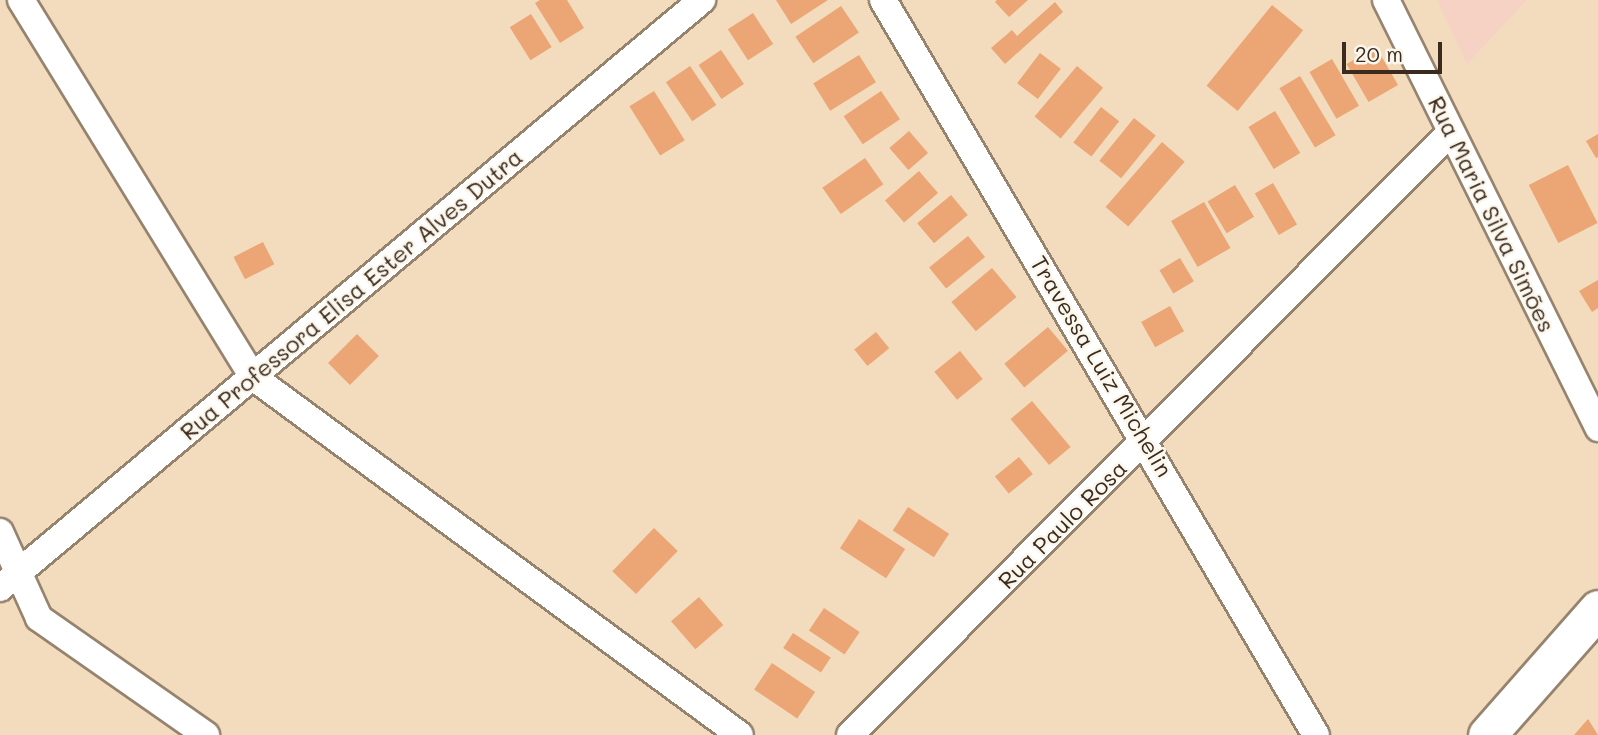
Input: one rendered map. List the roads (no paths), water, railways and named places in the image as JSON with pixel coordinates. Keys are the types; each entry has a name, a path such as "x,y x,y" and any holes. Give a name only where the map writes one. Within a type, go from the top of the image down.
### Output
{"street":[{"path":"21,0 253,377 740,735"},
{"name":"Rua Professora Elisa Ester Alves Dutra","path":"0,588 702,0"},
{"name":"Travessa Luiz Michelin","path":"883,0 1147,439 1316,735"},
{"name":"Rua Maria Silva Simões","path":"1386,0 1598,428"},
{"name":"Rua Paulo Rosa","path":"850,735 1451,132"},
{"path":"0,532 22,570 39,618 206,735"},
{"path":"1487,735 1598,609"}]}
